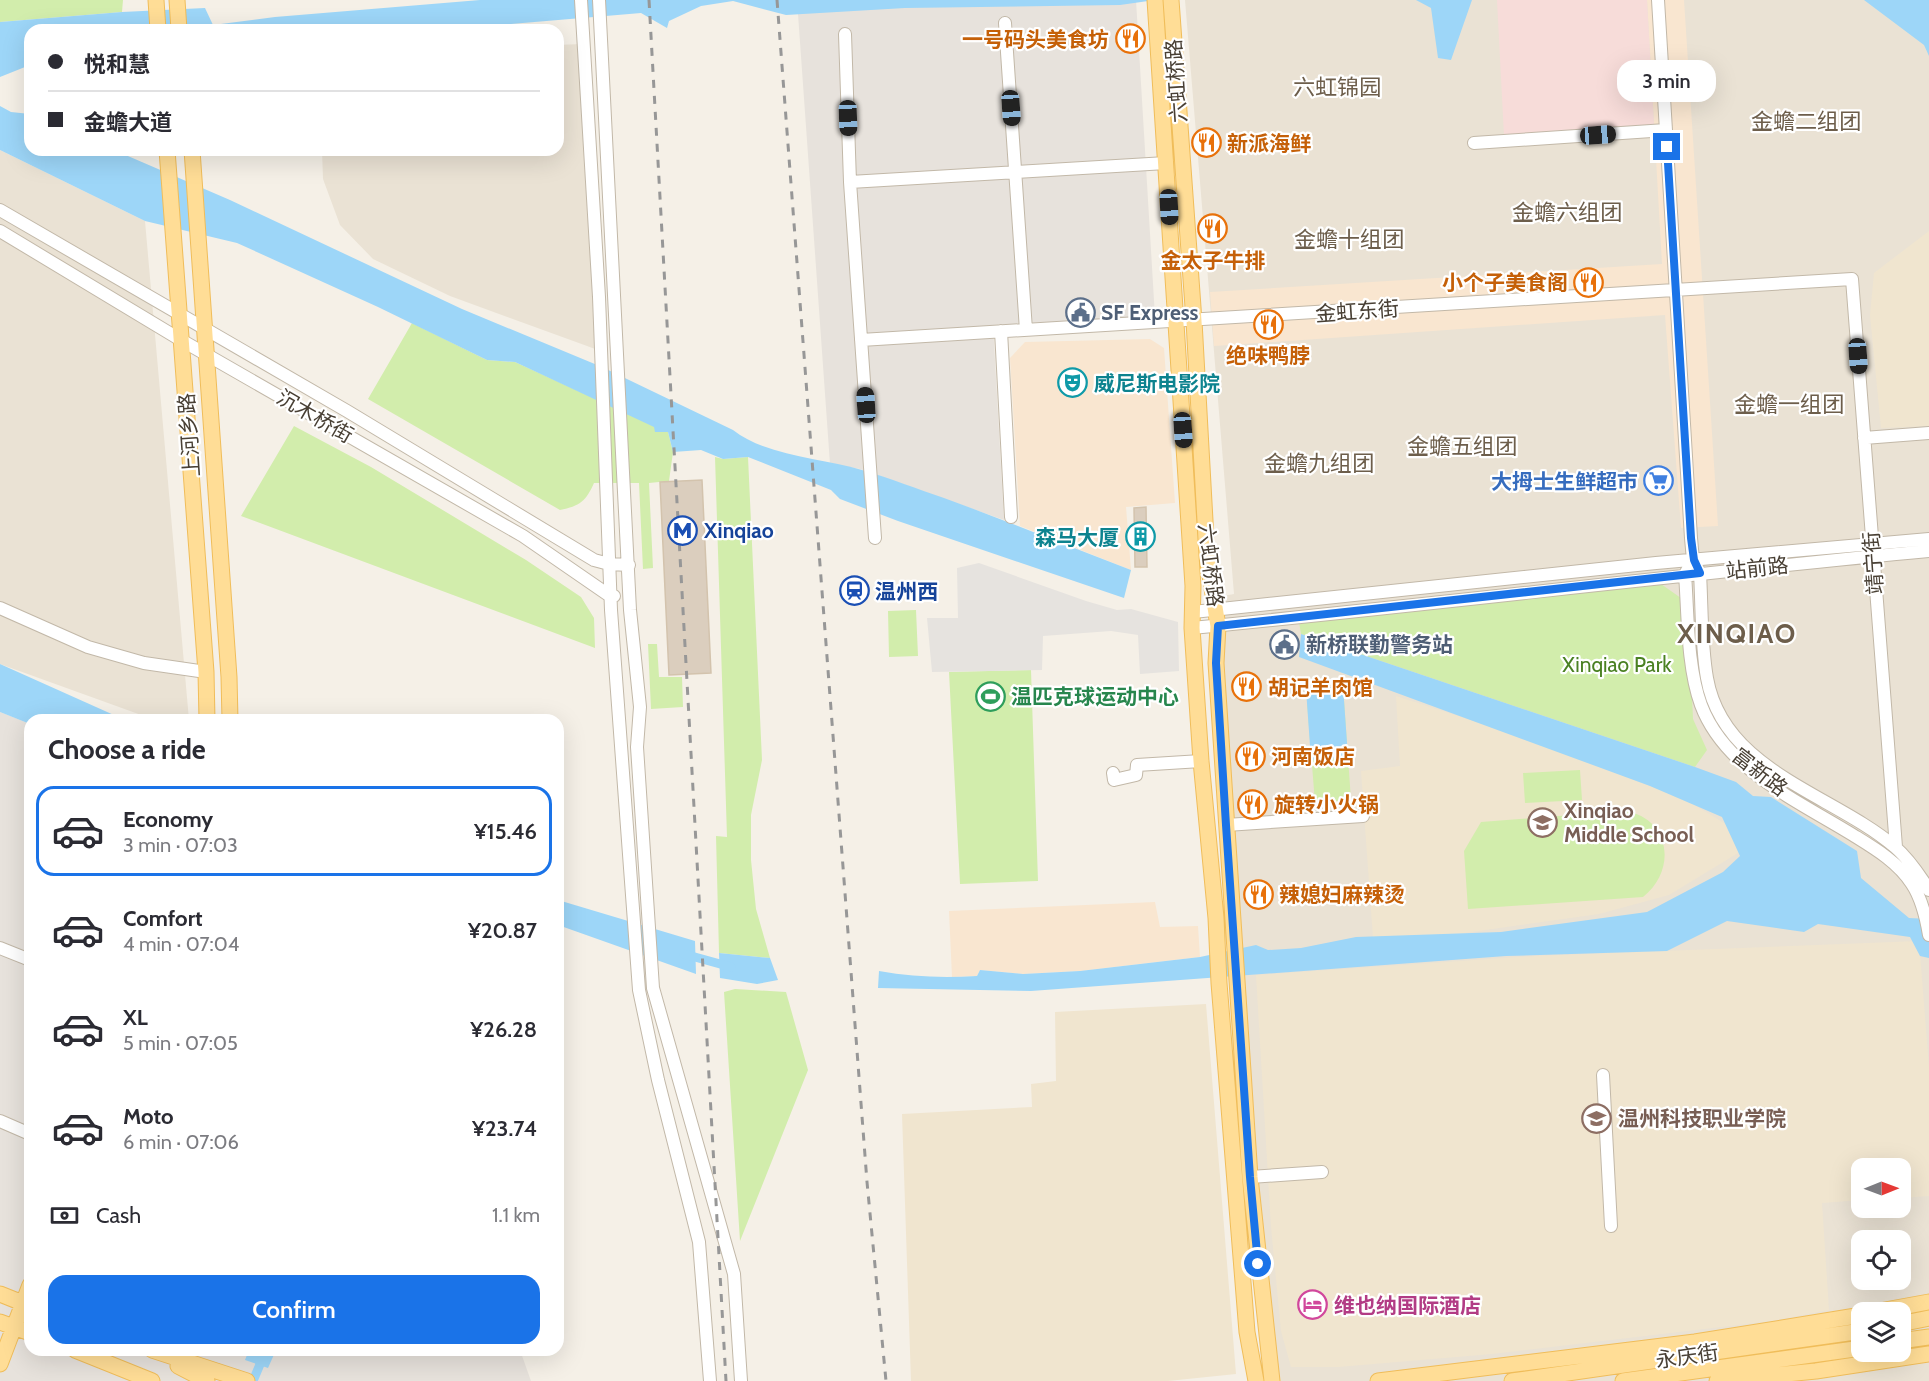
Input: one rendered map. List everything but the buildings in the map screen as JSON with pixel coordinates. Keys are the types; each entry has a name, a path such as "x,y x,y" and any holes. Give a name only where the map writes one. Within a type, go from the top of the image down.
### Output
{"main road":[{"path":"156,0 158,24"},
{"path":"177,0 179,24"},
{"name":"六虹桥路","path":"1155,0 1165,29 1194,321 1207,557 1218,618 1216,663 1250,1177 1272,1381"},
{"name":"六虹桥路","path":"1171,0 1165,29 1166,163 1177,321 1192,628 1246,1332 1256,1381"},
{"name":"上河乡路","path":"167,156 206,672 207,714"},
{"name":"上河乡路","path":"193,156 230,714"},
{"path":"0,1294 24,1303"},
{"path":"1911,1305 1929,1302"},
{"path":"0,1364 7,1324 24,1306"},
{"path":"1378,1381 1695,1342 1851,1317"},
{"path":"1911,1322 1929,1318"},
{"path":"7,1324 24,1331"},
{"name":"永庆街","path":"1512,1381 1851,1333"},
{"path":"1911,1339 1929,1337"},
{"name":"永庆街","path":"1623,1381 1851,1349"},
{"path":"1717,1381 1816,1371 1929,1354"},
{"path":"90,1356 150,1381"},
{"path":"158,1356 207,1381"},
{"path":"170,1356 243,1380"},
{"path":"1544,1360 1658,1360"}],"street":[{"path":"581,0 599,297 610,596 639,990 658,1080 699,1242 710,1381"},
{"path":"599,0 630,596 640,707 637,747 653,988 734,1274 741,1381"},
{"path":"1658,0 1694,560 1685,574"},
{"path":"1005,23 1026,330"},
{"path":"845,34 850,182 875,538"},
{"path":"1474,143 1666,130"},
{"path":"850,182 1166,163"},
{"name":"沉木桥街","path":"0,210 338,405 594,560 609,564 629,564"},
{"name":"沉木桥街","path":"0,231 182,340 523,536 610,596"},
{"name":"金虹东街","path":"861,340 1852,279"},
{"name":"靖宁街","path":"1852,279 1896,847"},
{"path":"1001,332 1011,517"},
{"path":"1864,438 1929,433"},
{"name":"站前路","path":"1193,612 1218,618 1546,591 1872,550 1929,539"},
{"name":"站前路","path":"1192,628 1218,618 1694,560 1872,550 1929,551"},
{"name":"富新路","path":"1694,560 1700,573 1707,680 1720,714 1740,744 1767,766 1870,828 1896,847 1915,867 1929,890"},
{"name":"富新路","path":"1685,574 1694,679 1701,705 1715,732 1743,764 1766,782 1887,857 1912,883 1926,913 1929,935"},
{"path":"610,596 630,596"},
{"path":"0,608 88,647 144,663 206,672"},
{"path":"1113,773 1113,780 1136,775 1137,765 1201,761"},
{"path":"1226,825 1364,816"},
{"path":"0,948 24,958"},
{"path":"1603,1075 1611,1226"},
{"path":"0,1122 24,1132"},
{"path":"1250,1177 1322,1172"}],"shaded area":[{"path":"797,0 1136,0 1155,317 993,325 1004,520 860,469 830,464"},
{"path":"1185,0 1929,0 1929,1381 1274,1381 1211,598 1234,594"},
{"path":"1497,0 1647,0 1654,125 1504,136"},
{"path":"1647,0 1684,0 1718,526 1681,528 1665,315 1214,346 1210,292 1662,264"},
{"path":"581,44 598,350 450,296 373,259 340,225 323,179 322,156 564,156 564,45"},
{"path":"0,150 145,221 188,714 138,714 0,664"},
{"path":"1929,231 1929,426 1881,428 1870,315 1874,273"},
{"path":"1150,339 1164,348 1175,503 1126,507 1131,570 1020,526 1010,358 1025,342"},
{"path":"979,563 1086,601 1117,610 1131,609 1178,622 1179,671 1140,674 1138,635 1111,631 1043,636 1042,670 932,672 927,618 958,618 957,568"},
{"name":"Xinqiao Middle School","path":"1396,696 1527,738 1688,801 1732,828 1738,853 1669,895 1599,914 1457,934 1373,938 1361,771 1400,766"},
{"path":"0,712 24,722 24,1356 522,1356 531,1381 0,1381"},
{"path":"1155,902 1160,927 1198,926 1200,957 1080,971 1023,974 980,970 977,976 952,977 949,911"},
{"name":"温州科技职业学院","path":"1919,941 1929,1067 1929,1196 1911,1197 1911,1158 1851,1158 1851,1201 1822,1203 1829,1310 1772,1321 1492,1354 1338,1367 1291,1367 1281,1331 1271,1227 1256,975 1535,956"},
{"path":"1206,1004 1236,1374 1168,1381 911,1381 902,1114 1032,1107 1031,1084 1056,1081 1055,1012"}],"green space":[{"path":"0,0 123,0 122,12 0,22"},
{"path":"412,323 487,360 515,362 668,432 673,452 669,481 649,483 653,568 643,569 639,483 594,483 582,502 560,510 368,399"},
{"path":"294,426 371,467 526,560 581,597 594,618 595,648 241,516"},
{"path":"715,457 723,459 748,457 762,760 751,815 751,860 756,909 770,958 719,953 716,836 727,837"},
{"name":"Xinqiao Park","path":"1661,584 1688,603 1693,719 1707,750 1695,767 1301,634 1299,622"},
{"path":"916,610 918,656 889,657 888,611"},
{"path":"648,644 657,644 659,677 682,677 683,707 651,709"},
{"path":"1031,670 1038,881 960,884 949,672"},
{"path":"1343,686 1351,800 1315,803 1306,689"},
{"path":"1580,770 1582,800 1525,803 1523,773"},
{"path":"1623,811 1639,815 1651,823 1659,833 1664,846 1661,873 1654,886 1643,897 1468,909 1464,851 1481,822"},
{"path":"735,989 786,992 808,1070 740,1241 724,992"}],"water":[{"path":"480,0 1155,0 1120,5 905,8 786,15 733,1 701,6 669,21 667,28 641,13 511,24 221,24 275,17"},
{"path":"1416,0 1472,0 1451,60 1438,58 1431,8"},
{"path":"1864,0 1929,0 1929,56 1924,45"},
{"path":"205,8 213,24 24,24 24,67 0,77 0,22"},
{"path":"0,106 11,112 24,113 24,156 128,156 230,200 462,309 602,367 733,430 761,446 883,476 1131,570 1124,598 898,521 840,499 831,490 748,457 723,459 701,450 673,452 668,432 655,432 654,427 515,362 487,360 378,307 237,243 145,221 0,150"},
{"path":"1301,634 1695,767 1736,782 1753,796 1771,797 1857,851 1861,878 1909,918 1929,919 1929,958 1920,956 1910,937 1818,924 1804,932 1727,921 1667,951 1506,956 1031,991 878,988 879,971 916,976 952,977 977,976 980,970 1023,974 1080,971 1200,957 1256,945 1268,950 1301,948 1356,937 1501,932 1647,912 1723,872 1740,856 1722,817 1650,786 1299,657"},
{"path":"0,664 112,714 24,714 24,722 0,712"},
{"path":"1343,686 1348,757 1311,760 1306,689"},
{"path":"564,902 695,941 696,974 564,927"},
{"path":"719,953 770,958 778,980 757,984 720,978"},
{"path":"247,1356 273,1356 268,1368 245,1360"}],"waterway":[{"path":"684,954 731,967"},
{"path":"253,1381 263,1356"}],"railway":[{"path":"649,0 726,1381"},
{"path":"777,0 867,1182 886,1381"}],"place":[{"name":"一号码头美食坊","path":"1130,39"},
{"name":"新派海鲜","path":"1206,143"},
{"name":"金太子牛排","path":"1213,229"},
{"name":"小个子美食阁","path":"1589,282"},
{"name":"SF Express","path":"1080,312"},
{"name":"绝味鸭脖","path":"1268,324"},
{"name":"威尼斯电影院","path":"1073,383"},
{"name":"大拇士生鲜超市","path":"1659,481"},
{"name":"Xinqiao","path":"683,530"},
{"name":"森马大厦","path":"1140,537"},
{"name":"温州西","path":"854,591"},
{"name":"新桥联勤警务站","path":"1285,644"},
{"name":"胡记羊肉馆","path":"1247,687"},
{"name":"温匹克球运动中心","path":"990,696"},
{"name":"河南饭店","path":"1250,756"},
{"name":"旋转小火锅","path":"1253,804"},
{"name":"Xinqiao Middle School","path":"1543,822"},
{"name":"辣媳妇麻辣烫","path":"1258,894"},
{"name":"温州科技职业学院","path":"1597,1118"},
{"name":"维也纳国际酒店","path":"1313,1305"}],"district":[{"name":"六虹锦园","path":"1337,87"},
{"name":"金蟾二组团","path":"1806,121"},
{"name":"金蟾六组团","path":"1567,212"},
{"name":"金蟾十组团","path":"1349,239"},
{"name":"金蟾一组团","path":"1789,404"},
{"name":"金蟾五组团","path":"1462,446"},
{"name":"金蟾九组团","path":"1319,463"},
{"name":"XINQIAO","path":"1737,633"}],"route":[{"path":"1258,1264 1226,825 1216,663 1218,626 1700,573 1694,560 1691,538 1667,147"}]}
